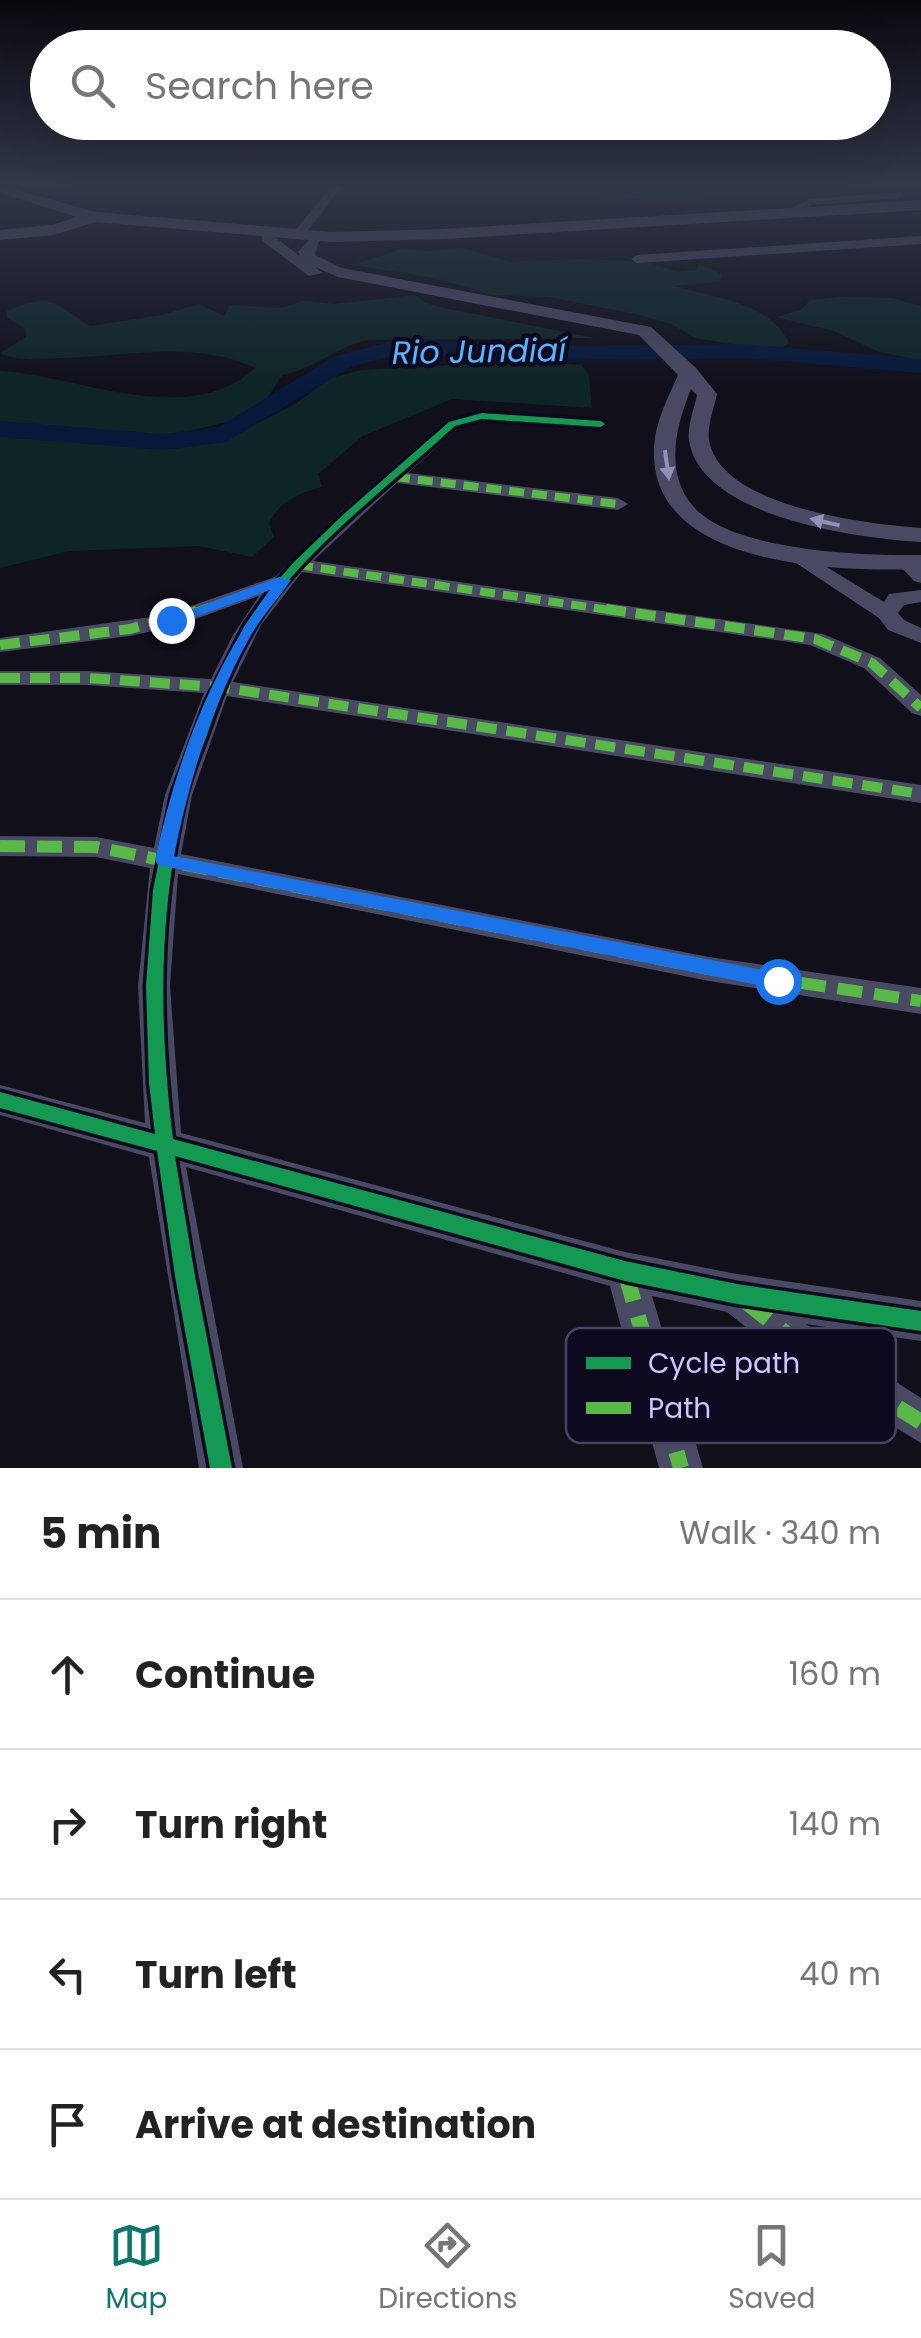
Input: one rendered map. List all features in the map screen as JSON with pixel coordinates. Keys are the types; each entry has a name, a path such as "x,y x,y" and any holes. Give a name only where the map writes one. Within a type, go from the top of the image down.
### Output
{"street":[{"path":"287,254 292,260 328,278 652,337"},
{"path":"307,254 338,272 600,319 645,331 690,372 707,394 699,441 706,460 728,482 802,517 877,534 921,535"},
{"path":"638,260 725,254"},
{"path":"837,254 849,262"},
{"path":"690,372 672,415 665,446 678,503 693,520 728,535 794,554 916,568"},
{"path":"221,1468 154,1077 152,1016 157,908 164,860 187,766 243,636 291,573 452,424 466,418 602,424"},
{"path":"395,476 618,504"},
{"path":"794,554 888,613 896,625 921,636"},
{"path":"0,645 130,630 171,620 291,573 815,639 872,663 921,708"},
{"path":"888,613 897,599 921,596"},
{"path":"0,678 87,678 219,686 921,794"},
{"path":"0,846 96,847 726,972 921,1001"},
{"path":"0,1100 625,1272 737,1294 921,1322"},
{"path":"625,1272 641,1328"},
{"path":"737,1294 779,1328"},
{"path":"896,1406 921,1422"},
{"path":"674,1443 681,1468"}],"green space":[{"path":"387,254 481,254 510,262 645,262 678,272 696,270 699,263 721,274 720,282 675,286 755,310 769,319 789,343 780,349 695,338 671,324 640,315 549,297 493,295 434,278 353,265"},
{"path":"415,295 425,303 449,309 595,338 366,340 282,375 265,402 239,419 127,446 174,449 224,440 297,403 327,379 362,370 528,361 582,365 589,376 592,408 452,399 363,436 318,474 322,487 298,495 279,509 269,523 274,537 252,557 199,546 69,551 0,568 0,371 165,397 198,395 228,386 255,368 231,359 183,352 15,358 0,353 26,337 26,329 7,318 7,311 44,301 60,306 90,326 162,315 199,304 224,316 230,305 282,308 302,301 335,304"},
{"path":"892,298 921,306 921,361 879,352 834,331 776,317 801,310 810,300"}],"waterway":[{"name":"Rio Jundiaí","path":"0,429 163,442 226,434 342,362 400,346 565,353 744,351 921,366"}],"marked path":[{"path":"395,477 618,504"},
{"path":"298,565 815,639 872,663 921,708"},
{"path":"0,645 171,620 275,584"},
{"path":"0,678 87,678 219,687 921,794"},
{"path":"0,846 96,847 709,969 921,1001"},
{"path":"625,1271 641,1328"},
{"path":"744,1300 779,1328"},
{"path":"896,1406 921,1422"},
{"path":"674,1443 681,1468"}],"cycle path":[{"path":"221,1468 169,1180 158,1083 154,986 160,890 179,795 212,702 244,635 276,589 322,540 452,424 482,416 601,424"},
{"path":"0,1100 625,1271 737,1294 921,1321"}],"route":[{"path":"171,620 284,580 243,636 202,724 174,811 164,860 778,981"}]}
